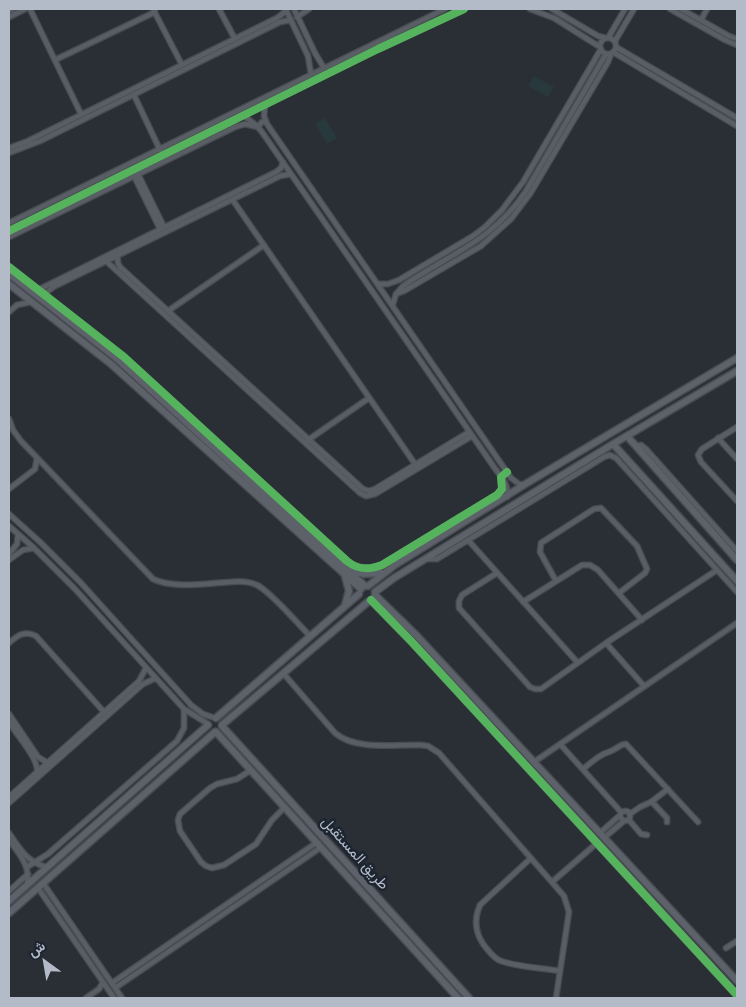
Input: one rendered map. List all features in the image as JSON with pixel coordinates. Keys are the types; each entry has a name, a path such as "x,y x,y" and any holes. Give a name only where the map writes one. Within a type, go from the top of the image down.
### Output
{"street":[{"path":"9,11 13,9"},
{"path":"9,17 25,9"},
{"path":"30,9 81,114"},
{"path":"220,9 235,39"},
{"path":"294,9 324,68"},
{"path":"297,17 308,9"},
{"path":"9,222 445,9"},
{"path":"9,237 212,131 464,9"},
{"path":"530,9 554,18 600,48 612,52 737,118"},
{"path":"552,9 598,36 615,41"},
{"path":"378,284 388,284 399,280 472,236 491,222 502,210 523,182 592,65 601,42 607,38 625,9"},
{"path":"396,294 474,250 494,236 511,219 534,187 608,62 615,41 634,9"},
{"path":"670,9 709,32 737,44"},
{"path":"681,9 737,39"},
{"path":"700,20 707,9"},
{"path":"55,60 154,10 180,66 180,72"},
{"path":"9,148 40,138 81,114 131,94 180,66 277,18 286,10 306,52 311,74"},
{"path":"9,153 280,22 291,20"},
{"path":"617,22 624,26"},
{"path":"578,33 582,26"},
{"path":"709,32 712,26"},
{"path":"375,42 378,49"},
{"path":"306,52 313,49"},
{"path":"392,306 396,294 403,286 478,241 507,215 526,191 598,68 612,52"},
{"path":"612,52 737,126"},
{"path":"592,65 598,68"},
{"path":"284,87 288,94"},
{"path":"131,94 163,156"},
{"path":"265,105 266,121 392,306 507,472 515,481 524,485"},
{"path":"244,116 258,127 283,162 506,483 507,497"},
{"path":"258,127 260,123 266,121"},
{"path":"9,231 113,183 136,175 242,124 251,124 258,127"},
{"path":"212,131 215,137"},
{"path":"44,294 52,287 232,199 278,171 283,162"},
{"path":"38,290 162,228 260,183 291,174"},
{"path":"136,175 162,228"},
{"path":"232,199 415,464"},
{"path":"168,311 264,245"},
{"path":"117,255 121,271 231,372 367,491 375,489 470,433"},
{"path":"106,261 121,271 168,311 358,492 364,495 371,496 378,493 470,433"},
{"path":"9,267 124,357 336,551 355,566 368,569 382,565 497,495 502,489 501,477"},
{"path":"9,274 121,362 363,589"},
{"path":"399,280 403,286"},
{"path":"9,284 111,364 321,549"},
{"path":"17,305 18,292"},
{"path":"9,312 17,305 31,302"},
{"path":"56,321 61,315"},
{"path":"66,328 71,322"},
{"path":"409,345 416,340"},
{"path":"9,900 208,724 211,719 215,718 385,572 524,485 737,358"},
{"path":"9,913 394,578 613,444 737,371"},
{"path":"695,383 696,389 701,392"},
{"path":"681,391 686,395 687,400"},
{"path":"308,440 369,398"},
{"path":"9,419 17,436 153,578 167,584 239,581 252,583 263,589 310,636"},
{"path":"736,498 699,459 699,452 737,427"},
{"path":"627,436 737,560"},
{"path":"718,438 737,459"},
{"path":"613,444 618,456 737,592"},
{"path":"636,446 641,445 646,449 737,551"},
{"path":"426,559 437,559 610,455 618,456 737,581"},
{"path":"9,489 35,468 37,458"},
{"path":"501,477 507,472"},
{"path":"556,581 540,552 541,543 594,509 600,508 637,546 647,568 645,573 619,593"},
{"path":"9,514 81,583 191,705 203,714 220,720 222,726"},
{"path":"9,526 34,548 74,589 184,709 208,724 210,729 215,732"},
{"path":"9,560 17,544 18,534"},
{"path":"468,540 578,663"},
{"path":"11,555 34,548"},
{"path":"394,578 391,578 389,573 395,565"},
{"path":"523,602 582,565 587,565 598,570 642,620"},
{"path":"344,570 363,574 385,572"},
{"path":"343,607 348,597 348,586 344,570"},
{"path":"498,573 462,595 459,603 461,612 533,689 541,688 717,570"},
{"path":"363,589 372,588 372,597 411,641 737,995"},
{"path":"363,589 362,600 372,597"},
{"path":"372,597 417,636 737,981"},
{"path":"534,762 737,623"},
{"path":"9,643 24,633 36,636 104,712"},
{"path":"411,641 417,636"},
{"path":"606,643 644,686"},
{"path":"9,803 141,683 146,668"},
{"path":"283,673 335,733 346,740 358,744 421,745 439,753 564,896 569,912 556,998"},
{"path":"9,797 104,712 141,683 156,678"},
{"path":"27,867 48,854 177,741 184,728 184,709"},
{"path":"9,714 35,756 37,772"},
{"path":"9,722 35,756 48,763"},
{"name":"طريق المستقبل","path":"222,726 468,998"},
{"name":"طريق المستقبل","path":"215,732 458,998"},
{"path":"232,750 238,744"},
{"path":"560,744 621,814 621,820 626,820 641,834 647,835"},
{"path":"583,770 603,753 625,744 698,822"},
{"path":"250,770 237,779 217,784 210,788 180,814 178,820 180,831 201,862 212,868 232,860 256,844 272,820 284,808"},
{"path":"603,835 626,820 630,814 652,802 668,789"},
{"path":"652,802 667,818 668,822"},
{"path":"603,835 621,814 626,811 630,814"},
{"path":"9,833 26,857 46,867"},
{"path":"9,840 27,867 27,884"},
{"path":"552,882 597,843"},
{"path":"112,983 318,845"},
{"path":"531,858 480,905 477,913 476,934 491,954 500,961 560,971"},
{"path":"9,891 28,874"},
{"path":"115,988 267,880"},
{"path":"40,885 122,998"},
{"path":"40,885 114,998"},
{"path":"726,948 737,941"},
{"path":"166,946 170,950"},
{"path":"89,961 94,958"},
{"path":"718,975 725,968"},
{"path":"724,981 727,976 731,975"},
{"path":"86,998 99,989 103,982"},
{"path":"99,989 107,989"}],"shaded area":[{"path":"534,76 554,87 548,97 528,86"},
{"path":"325,118 337,138 327,144 315,124"}],"cycle path":[{"path":"9,231 378,49 464,9"},
{"path":"9,267 124,357 347,561 359,568 373,568 382,565 497,495 502,489 501,477 507,472"},
{"path":"371,600 737,995"}]}
